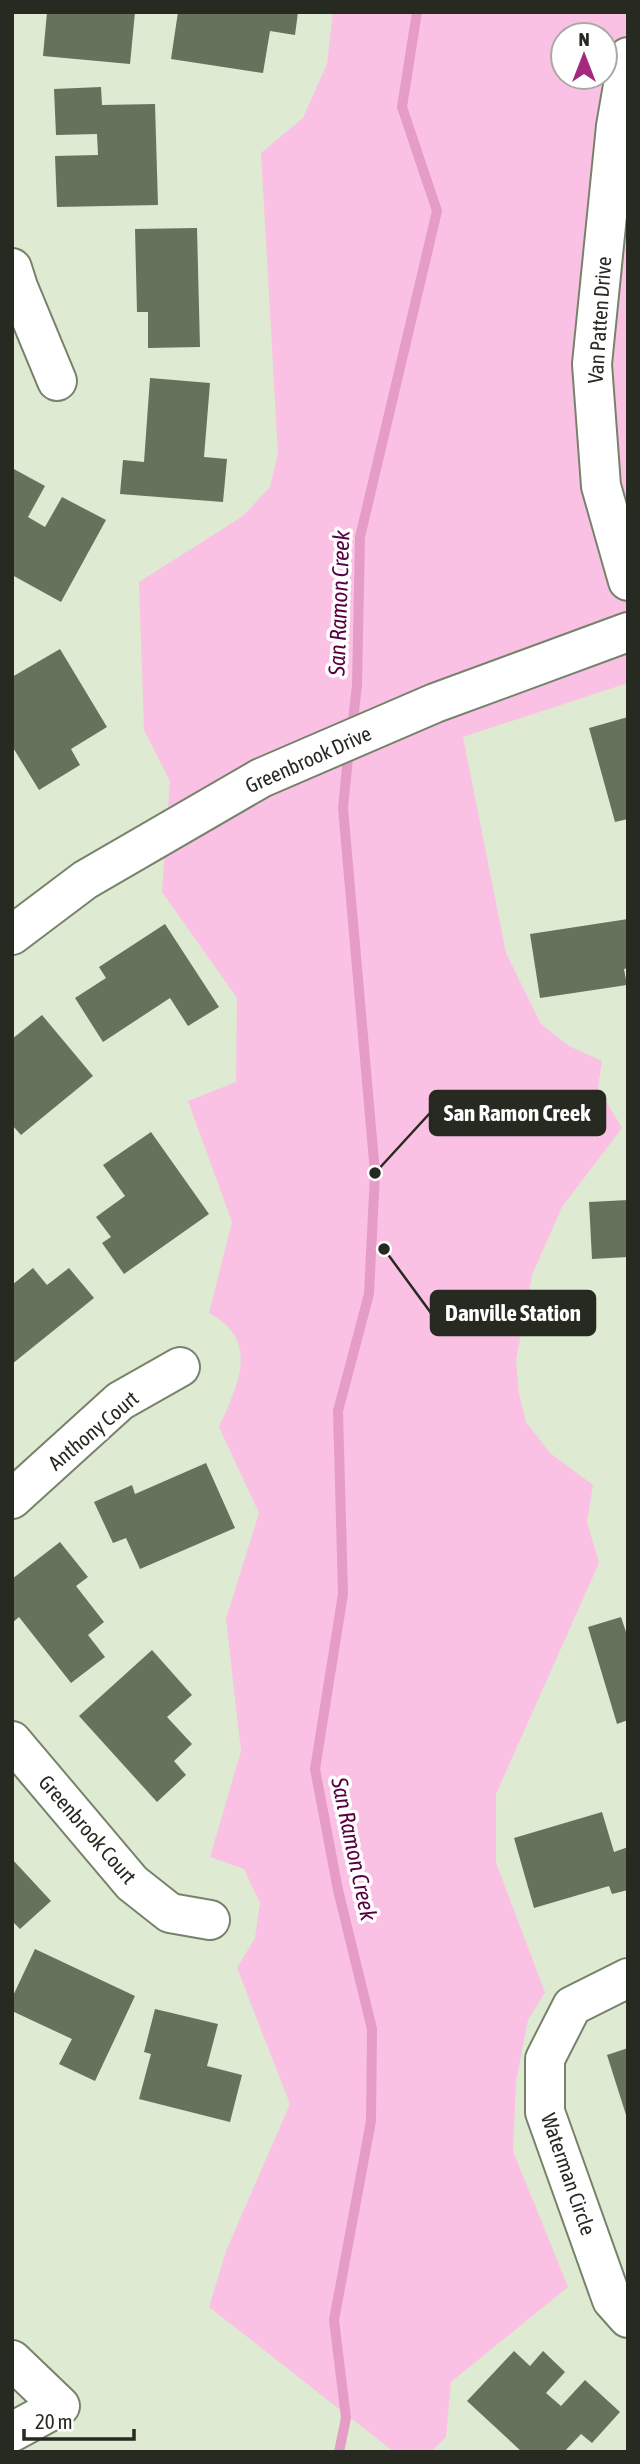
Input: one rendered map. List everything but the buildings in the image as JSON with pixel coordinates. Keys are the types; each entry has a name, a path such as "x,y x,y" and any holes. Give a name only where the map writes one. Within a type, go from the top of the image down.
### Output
{"street":[{"name":"Van Patten Drive","path":"628,57 592,364 601,486 628,581"},
{"path":"12,268 57,381"},
{"name":"Greenbrook Drive","path":"12,935 85,880 261,778 435,703 628,632"},
{"name":"Anthony Court","path":"12,1499 120,1401 180,1367"},
{"name":"Greenbrook Court","path":"12,1741 132,1883 170,1913 209,1920"},
{"name":"Waterman Circle","path":"628,1978 572,2006 545,2059 545,2112 612,2300 628,2318"},
{"path":"12,2360 60,2406 12,2432"}],"shaded area":[{"path":"333,12 628,12 628,683 463,737 506,953 541,1024 569,1046 602,1061 598,1087 622,1128 562,1207 532,1275 516,1361 519,1394 526,1422 550,1453 593,1485 587,1522 599,1563 496,1794 496,1863 545,1992 528,2020 516,2081 513,2151 568,2287 451,2382 446,2437 431,2452 394,2452 209,2307 226,2251 290,2104 237,1968 255,1938 260,1903 244,1869 210,1857 241,1751 226,1619 259,1513 219,1427 233,1395 241,1365 240,1350 235,1337 225,1324 209,1313 232,1222 188,1101 236,1082 237,998 162,892 170,781 144,730 139,582 243,516 270,487 278,454 261,153 303,118 327,64"}],"waterway":[{"name":"San Ramon Creek","path":"352,729 357,685 360,537 437,211 402,107 417,12"},
{"name":"San Ramon Creek","path":"339,2452 346,2418 334,2320 371,2121 372,2029 338,1890 315,1769 343,1594 338,1411 369,1294 375,1173 343,808 349,748"}],"place":[{"name":"San Ramon Creek","path":"375,1173"},
{"name":"Danville Station","path":"384,1249"}]}
